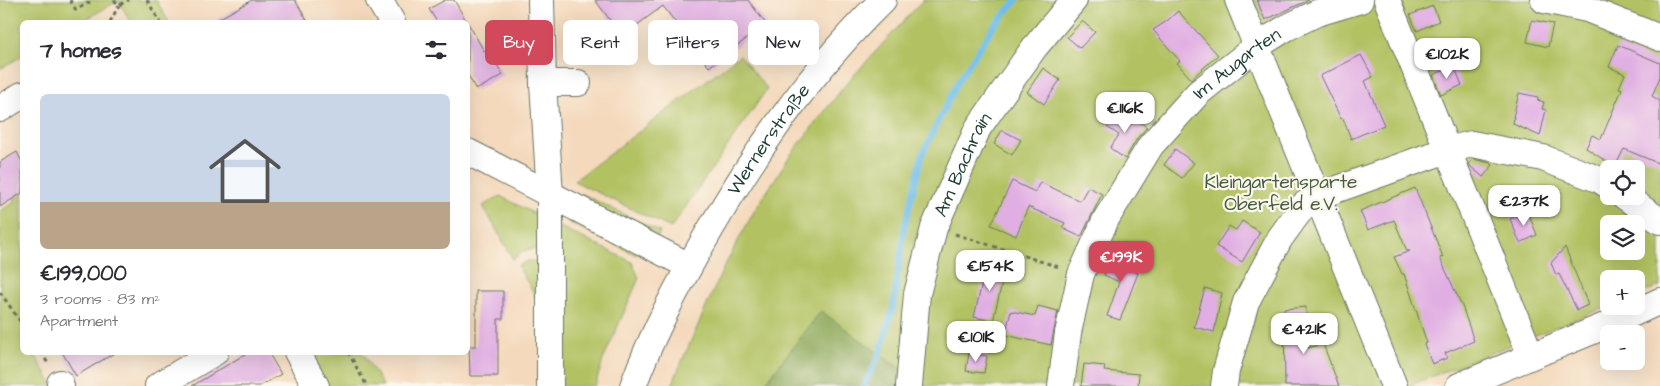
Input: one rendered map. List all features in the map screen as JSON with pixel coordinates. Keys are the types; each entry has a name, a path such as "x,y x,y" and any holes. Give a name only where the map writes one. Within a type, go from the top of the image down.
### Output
{"street":[{"path":"379,0 391,20"},
{"path":"541,0 543,83 550,195 550,386"},
{"name":"Wernerstraße","path":"633,386 647,348 689,266 734,189 793,102 868,14 883,0"},
{"name":"Am Bachrain","path":"909,386 917,294 934,228 978,128 1034,48 1074,0"},
{"path":"1238,0 1394,386"},
{"name":"Im Augarten","path":"1061,386 1068,332 1081,274 1106,219 1151,145 1198,93 1257,46 1317,13 1360,0"},
{"path":"1387,0 1531,356"},
{"path":"1544,0 1587,8 1660,38"},
{"path":"543,83 578,83"},
{"path":"0,109 20,96"},
{"path":"1224,386 1226,371 1246,302 1280,238 1304,205 1318,196 1447,150 1472,144 1543,158 1600,180"},
{"path":"470,153 689,266"},
{"path":"1637,205 1660,221"},
{"path":"1459,386 1496,378 1531,356 1658,308"},
{"path":"158,386 210,355"},
{"path":"299,355 316,386"}],"path":[{"path":"70,0 76,10 93,0"},
{"path":"114,0 119,5"},
{"path":"111,20 119,5 129,0"},
{"path":"148,0 159,20"},
{"path":"934,228 1081,274"},
{"path":"0,292 20,321"},
{"path":"350,355 367,386"}],"green space":[{"path":"0,0 156,0 168,20 130,20 118,1 85,20 20,20 20,57 0,69"},
{"name":"Kleingartensparte Oberfeld e.V.","path":"923,0 1660,0 1660,286 1645,292 1645,270 1600,270 1600,310 1408,386 903,386 821,311 763,386 672,386 724,267 752,215 789,157 846,84"},
{"path":"740,55 767,89 671,228 574,181 727,65 738,65 738,57"},
{"path":"20,194 20,355 35,355 53,386 0,386 0,211 15,202 14,199"},
{"path":"582,194 660,232 657,238 579,200"},
{"path":"500,196 543,218 543,248 526,250 513,259 483,206"},
{"path":"571,216 639,249 636,255 568,222"},
{"path":"558,226 632,262 639,278 603,360 595,386 558,386"},
{"path":"527,261 541,261 544,311 518,266"},
{"path":"821,311 903,371 903,386 763,386"},
{"path":"307,355 364,355 383,386 326,386"}],"building":[{"path":"252,0 295,0 307,20 217,20"},
{"path":"445,0 454,0 466,20 436,20 429,9"},
{"path":"595,0 748,0 763,20 748,20 748,38 738,45 738,20 674,20 663,6 638,24 638,20 610,20"},
{"path":"1257,0 1309,0 1265,20"},
{"path":"1433,6 1439,21 1417,31 1410,15"},
{"path":"1178,11 1218,55 1191,79 1177,63 1180,61 1153,30"},
{"path":"1532,20 1553,24 1548,47 1527,42"},
{"path":"1082,21 1095,32 1080,48 1067,37"},
{"path":"470,26 485,50 485,65 497,65 503,75 476,90 470,79"},
{"path":"1618,45 1660,63 1660,77 1652,96 1660,101 1660,164 1624,149 1618,160 1604,160 1586,148 1592,135 1601,139 1622,89 1619,88 1625,74 1609,67"},
{"path":"1361,55 1373,77 1365,81 1384,125 1351,139 1343,118 1341,119 1320,76"},
{"path":"1454,66 1462,85 1441,95 1433,75"},
{"path":"1043,68 1060,80 1044,104 1027,92"},
{"path":"1519,93 1538,97 1537,100 1544,102 1542,109 1546,110 1540,136 1513,124"},
{"path":"1117,114 1123,118 1125,115 1129,118 1131,116 1147,127 1138,137 1125,159 1110,148 1119,135 1107,127"},
{"path":"1002,130 1021,140 1012,155 994,144"},
{"path":"1175,149 1194,163 1182,178 1164,165"},
{"path":"17,152 20,158 20,194 0,207 0,162"},
{"path":"1473,159 1493,165 1483,177 1470,166 1469,164"},
{"path":"1012,181 1035,192 1040,182 1080,201 1088,187 1102,194 1081,237 1062,228 1065,223 1028,207 1016,236 991,225"},
{"path":"1415,188 1443,257 1440,258 1462,306 1474,341 1445,353 1447,358 1432,364 1424,344 1427,343 1404,274 1402,274 1394,257 1410,251 1407,251 1394,220 1368,230 1360,211"},
{"path":"1528,212 1537,235 1520,243 1510,219"},
{"path":"1242,221 1260,232 1242,262 1216,246 1229,226 1236,230"},
{"path":"1565,247 1588,305 1577,310 1559,274 1556,275 1551,263"},
{"path":"1113,252 1134,260 1131,270 1138,273 1120,320 1107,316 1119,282 1104,275"},
{"path":"987,262 1006,266 993,321 974,317"},
{"path":"1205,288 1222,293 1214,332 1194,327"},
{"path":"476,291 503,291 503,319 498,319 498,376 470,376 470,346 476,346"},
{"path":"1038,306 1058,311 1051,345 1005,335 1011,311 1035,316"},
{"path":"1306,307 1308,348 1323,344 1339,386 1285,386 1284,309"},
{"path":"969,353 987,356 984,373 966,371"},
{"path":"64,355 111,355 76,376"},
{"path":"244,355 270,355 281,374 260,386 192,386"},
{"path":"1084,364 1105,366 1104,371 1139,374 1138,386 1081,386"}],"waterway":[{"path":"864,386 880,353 893,308 904,229 922,155 957,83 993,27 1017,0"}]}
